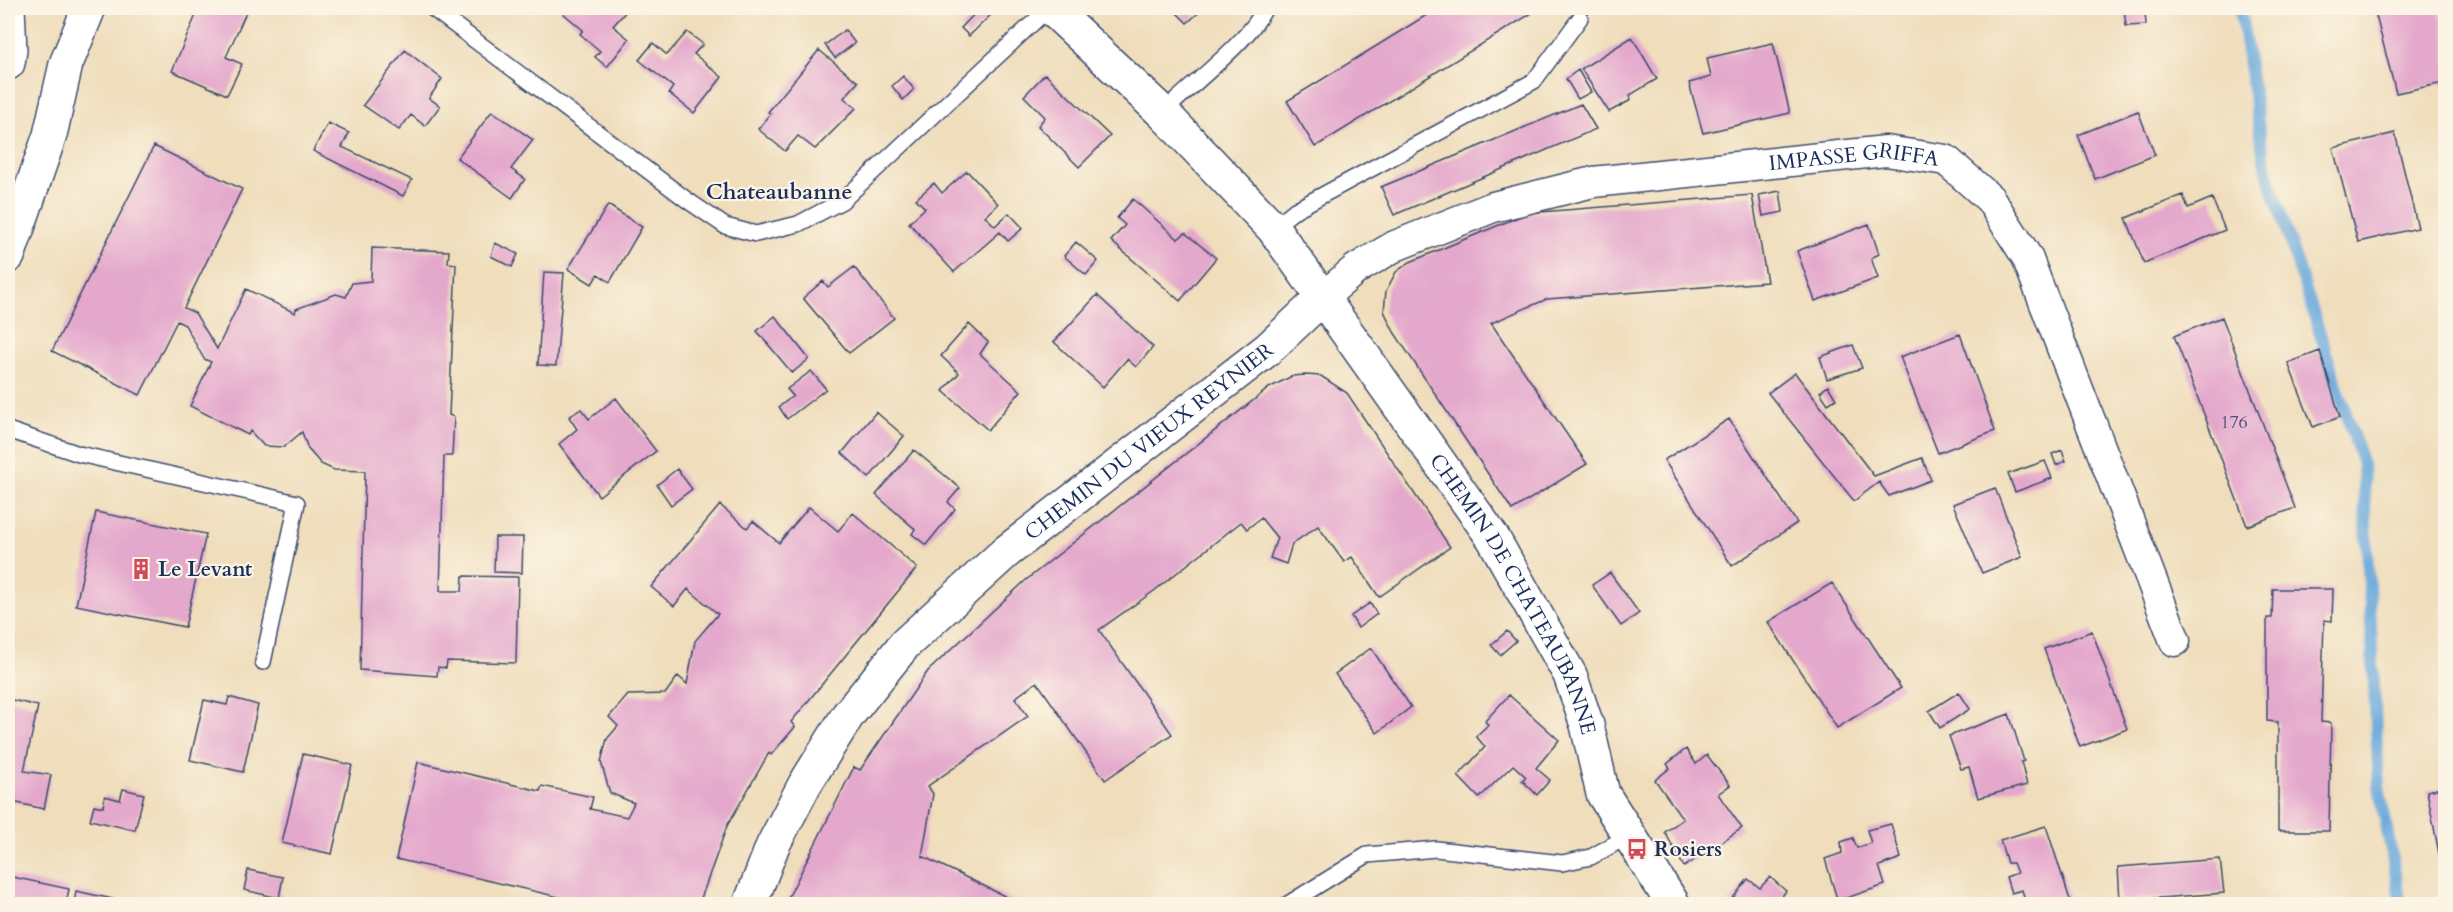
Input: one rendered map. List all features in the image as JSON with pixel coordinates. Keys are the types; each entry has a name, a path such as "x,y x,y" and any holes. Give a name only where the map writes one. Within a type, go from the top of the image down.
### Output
{"street":[{"path":"8,8 10,50 8,63"},
{"path":"8,256 50,135 66,64 89,8"},
{"path":"1050,8 1163,113 1273,228 1322,298"},
{"name":"IMPASSE GRIFFA","path":"1322,298 1356,269 1395,246 1494,207 1593,182 1886,151 1946,160 1990,200 2027,257 2175,641"},
{"name":"CHEMIN DE CHATEAUBANNE","path":"1322,298 1493,538 1570,675 1587,725 1603,794 1673,904"},
{"name":"CHEMIN DU VIEUX REYNIER","path":"750,904 773,844 805,784 848,715 905,644 1006,552 1268,348 1322,298"}],"lane":[{"path":"432,8 687,200 725,226 756,234 798,224 842,201 1050,8"},
{"path":"1163,113 1252,27 1265,8"},
{"path":"1273,228 1296,210 1534,81 1580,18"},
{"path":"8,430 79,454 297,502 263,662"},
{"path":"1288,904 1367,855 1436,849 1562,863 1591,857 1628,836"}],"building":[{"path":"199,8 248,8 226,57 242,64 227,95 172,71"},
{"path":"557,8 629,8 613,26 629,39 607,67 595,57 600,51 580,34 583,30"},
{"path":"914,8 927,8 920,14"},
{"path":"980,8 998,8 969,36 961,28"},
{"path":"1172,8 1204,8 1187,23"},
{"path":"1438,8 1540,8 1315,147 1287,101"},
{"path":"2124,8 2149,8 2149,11 2145,11 2146,25 2126,26"},
{"path":"2374,8 2438,8 2446,38 2446,88 2443,83 2396,93"},
{"path":"845,30 855,43 835,58 825,45"},
{"path":"687,32 703,44 694,54 722,77 694,113 669,93 673,87 639,60 653,43 667,55"},
{"path":"1632,37 1657,79 1630,95 1631,100 1609,112 1581,69"},
{"path":"1773,43 1790,113 1703,133 1689,83 1711,77 1707,58"},
{"path":"405,50 442,79 429,98 440,106 425,126 411,115 399,130 363,105"},
{"path":"819,50 858,82 844,98 856,108 815,149 798,136 785,151 758,129 771,114 768,112"},
{"path":"1578,70 1591,92 1578,99 1566,79"},
{"path":"1045,74 1110,136 1079,167 1038,126 1045,117 1024,96"},
{"path":"903,76 914,89 903,100 892,86"},
{"path":"1581,104 1596,129 1394,215 1381,187"},
{"path":"492,111 533,140 511,169 525,179 512,198 457,158"},
{"path":"2138,111 2155,155 2095,179 2078,135"},
{"path":"328,123 349,133 342,147 412,180 403,196 313,151"},
{"path":"2395,133 2418,228 2358,242 2333,148"},
{"path":"154,146 242,189 184,308 195,313 217,349 246,289 295,313 296,309 336,294 346,297 352,283 371,281 372,248 449,251 448,263 456,264 449,415 454,417 452,456 444,456 440,591 462,591 463,576 518,577 516,663 447,661 446,668 438,667 437,676 360,670 365,471 334,470 321,464 308,449 302,432 284,447 264,446 250,431 248,435 190,406 211,362 204,359 185,325 177,321 140,395 52,351"},
{"path":"967,171 998,204 985,216 995,226 1009,213 1023,228 1008,241 1000,232 954,272 909,223 925,208 916,199 934,183 942,193"},
{"path":"1780,191 1783,212 1763,216 1759,195"},
{"path":"1752,195 1767,282 1547,299 1491,323 1587,464 1512,510 1394,332 1384,311 1386,291 1396,272 1410,262 1528,213"},
{"path":"2183,195 2188,208 2212,198 2225,230 2144,263 2126,218"},
{"path":"1133,199 1178,239 1185,233 1216,258 1180,301 1111,241 1125,225 1117,218"},
{"path":"608,205 642,227 610,282 598,274 592,284 568,269"},
{"path":"1869,224 1879,254 1871,258 1878,278 1815,301 1797,251"},
{"path":"1076,242 1098,261 1086,275 1064,256"},
{"path":"495,243 518,254 512,267 491,256"},
{"path":"854,267 894,318 849,353 803,298 823,281 828,287"},
{"path":"544,272 564,273 556,366 538,365"},
{"path":"1097,295 1153,347 1136,367 1127,359 1103,387 1054,342"},
{"path":"775,316 809,359 792,373 757,331"},
{"path":"2222,317 2295,508 2247,526 2174,336"},
{"path":"969,324 988,342 980,354 1021,391 988,430 943,391 959,373 941,356"},
{"path":"1960,334 1995,431 1938,453 1900,357"},
{"path":"1853,345 1862,368 1827,379 1820,357"},
{"path":"2320,351 2340,417 2313,427 2288,363"},
{"path":"811,371 826,389 787,419 779,407 793,396 787,389"},
{"path":"1795,373 1874,476 1922,458 1931,480 1889,496 1879,482 1854,501 1768,393"},
{"path":"1292,376 1321,376 1347,393 1450,547 1379,597 1352,557 1344,562 1318,526 1292,544 1286,564 1270,558 1277,538 1261,518 1247,529 1241,522 1154,591 1099,630 1172,734 1105,780 1037,682 1015,698 1028,716 928,786 933,794 922,856 1021,904 785,904 854,767 860,770 928,671 1026,580 1269,388"},
{"path":"1828,386 1836,399 1828,404 1820,392"},
{"path":"616,398 656,451 599,496 559,444 577,429 569,417 581,409 589,419"},
{"path":"876,412 904,436 869,478 842,453"},
{"path":"1729,419 1797,523 1732,566 1664,460"},
{"path":"914,450 960,488 948,502 955,509 926,545 912,534 915,529 876,495"},
{"path":"2062,450 2066,461 2056,465 2052,454"},
{"path":"2045,461 2052,478 2015,492 2008,474"},
{"path":"677,469 692,489 671,505 657,485"},
{"path":"1995,488 2022,557 1982,573 1953,504"},
{"path":"720,505 747,528 753,521 779,543 809,507 838,531 853,513 917,568 791,722 795,727 771,755 769,753 727,826 699,904 589,904 396,859 418,762 540,791 542,786 593,797 590,809 627,817 634,803 610,793 601,762 607,739 618,726 609,717 628,695 665,694 678,676 687,684 695,641 718,614 688,589 674,606 651,587"},
{"name":"Le Levant","path":"96,512 206,534 185,627 76,605"},
{"path":"495,537 523,537 522,573 494,572"},
{"path":"1610,573 1639,613 1621,626 1592,585"},
{"path":"1832,583 1901,688 1837,728 1768,622"},
{"path":"2273,589 2333,589 2332,621 2324,620 2321,722 2331,723 2329,831 2278,831 2278,722 2267,721 2267,618 2272,618"},
{"path":"1370,603 1377,614 1358,628 1351,616"},
{"path":"1507,631 1516,641 1500,655 1491,645"},
{"path":"2092,631 2127,729 2080,747 2044,649"},
{"path":"1371,648 1411,707 1377,733 1335,674"},
{"path":"1959,692 1970,709 1940,728 1929,711"},
{"path":"1509,695 1559,740 1536,768 1550,780 1537,795 1522,780 1526,777 1513,765 1479,798 1458,776 1485,747 1476,736 1488,725 1485,721"},
{"path":"229,697 258,705 243,772 190,760 204,700 227,705"},
{"path":"8,699 38,706 24,771 51,775 44,809 8,801"},
{"path":"2009,714 2024,761 2021,762 2027,785 1978,798 1969,767 1961,769 1949,736"},
{"path":"1686,749 1696,764 1707,755 1730,785 1718,794 1742,828 1684,867 1665,832 1683,819 1655,780 1670,768 1667,764"},
{"path":"303,754 352,765 332,854 282,843"},
{"path":"2446,787 2446,880 2444,880 2427,791"},
{"path":"123,789 144,794 135,830 90,820 94,805 103,807 105,796 120,800"},
{"path":"1891,824 1901,858 1879,866 1885,885 1837,899 1825,859 1842,853 1841,842 1853,838 1857,848 1871,843 1867,830"},
{"path":"2046,826 2071,903 2026,904 2022,890 2011,893 2006,877 2017,873 2013,863 2007,863 2000,840"},
{"path":"2220,859 2224,893 2120,901 2118,867"},
{"path":"248,870 283,877 279,898 244,890"},
{"path":"8,876 69,889 66,904 8,904"},
{"path":"1770,877 1786,891 1776,904 1728,904 1748,879 1760,888"},
{"path":"76,891 113,899 111,904 74,904"}],"waterway":[{"path":"2240,8 2265,165 2363,465 2379,787 2401,904"}],"place":[{"name":"Le Levant","path":"141,569"},
{"name":"Rosiers","path":"1637,849"}],"district":[{"name":"Chateaubanne","path":"779,191"}]}
